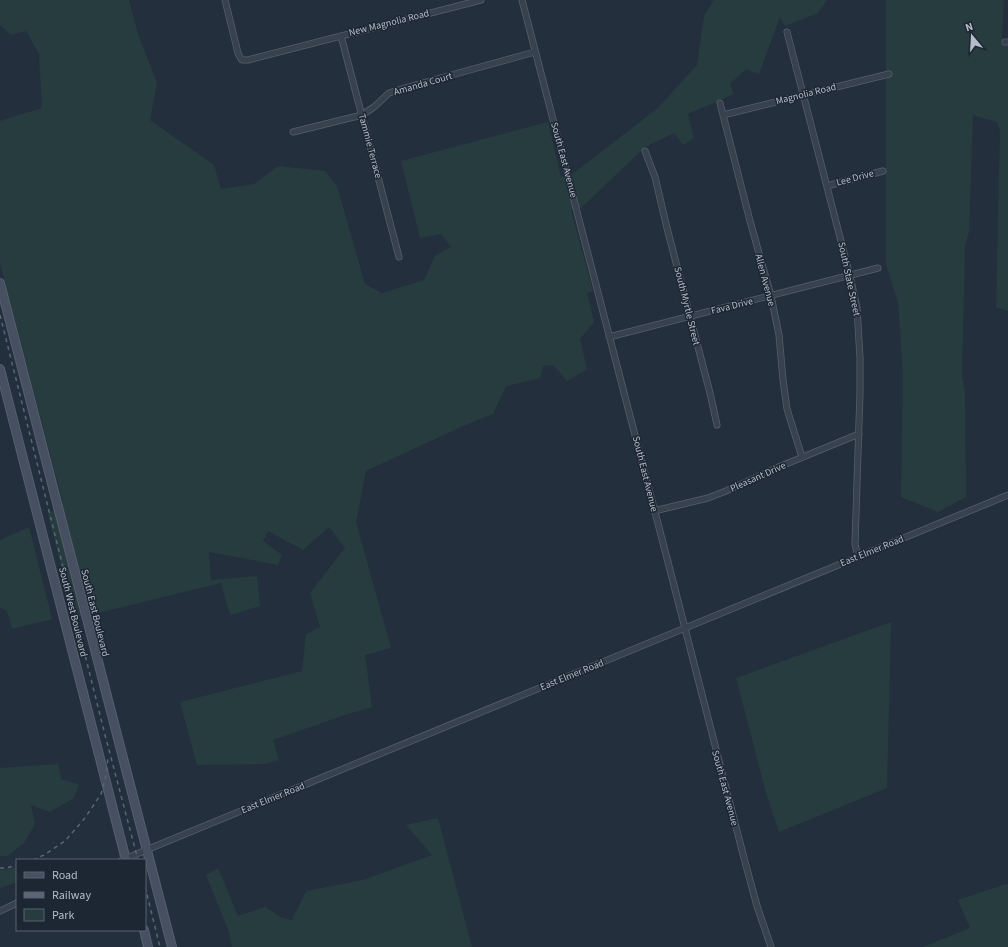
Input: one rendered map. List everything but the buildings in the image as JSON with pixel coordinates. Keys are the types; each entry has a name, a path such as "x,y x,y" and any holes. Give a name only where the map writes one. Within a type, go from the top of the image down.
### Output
{"main road":[{"name":"South East Boulevard","path":"0,283 172,947"},
{"name":"South West Boulevard","path":"0,369 124,859"},
{"path":"144,931 148,947"}],"street":[{"name":"New Magnolia Road","path":"225,0 238,52 243,60 248,60 481,0"},
{"name":"South East Avenue","path":"522,0 747,871 771,947"},
{"name":"South State Street","path":"787,32 856,302 860,374 855,544 858,557"},
{"name":"Tammie Terrace","path":"341,36 399,257"},
{"name":"Amanda Court","path":"293,132 362,115 374,107 389,93 535,52"},
{"name":"Magnolia Road","path":"723,116 889,74"},
{"name":"Allen Avenue","path":"720,103 753,233 771,296 779,335 787,409 802,457"},
{"name":"South Myrtle Street","path":"645,152 651,165 657,186 717,425"},
{"name":"Lee Drive","path":"827,186 883,171"},
{"name":"Fava Drive","path":"609,337 878,268"},
{"name":"Pleasant Drive","path":"654,511 708,498 858,434"},
{"name":"East Elmer Road","path":"126,859 1008,495"},
{"path":"0,910 16,903"}],"green space":[{"path":"0,0 129,0 138,34 157,83 150,120 214,165 221,189 254,184 278,166 325,171 337,186 365,284 382,293 424,280 435,256 451,247 441,234 420,238 401,161 548,122 561,177 571,175 658,108 697,65 704,16 714,0 827,0 818,13 785,26 780,17 759,74 746,69 730,84 734,94 688,114 694,138 683,145 674,133 645,147 581,208 571,210 593,291 587,293 594,322 580,339 587,369 567,381 553,365 543,366 540,378 506,386 493,414 463,426 366,471 356,522 391,648 365,655 372,707 273,740 279,760 265,764 197,765 180,702 302,671 306,634 320,627 310,593 345,548 329,527 303,550 268,531 263,541 282,555 278,565 209,552 211,580 257,576 260,606 230,615 221,583 90,615 74,617 48,514 63,503 0,263 0,121 42,108 39,54 26,31 11,35 0,25"},
{"path":"886,0 1004,0 1002,37 1008,46 1008,311 996,307 1000,131 997,122 973,115 969,232 965,245 962,376 965,392 966,497 938,512 901,497 903,373 898,302 886,265"},
{"path":"29,527 52,619 12,629 7,611 0,607 0,540"},
{"path":"891,622 887,788 779,832 766,793 736,678"},
{"path":"58,764 61,779 79,785 74,798 50,812 31,805 35,824 24,843 8,856 0,856 0,768"},
{"path":"438,818 472,947 232,947 229,932 206,875 218,868 238,916 265,907 282,918 292,920 306,891 363,880 432,855 406,825"},
{"path":"16,867 16,882 0,888 0,870"},
{"path":"1006,884 1008,885 1008,947 923,947 970,928 958,900"}],"railway":[{"path":"0,315 104,731 138,859"},
{"path":"35,859 65,841 85,818 101,794 105,780 108,757"},
{"path":"0,868 16,865"},
{"path":"146,891 160,947"}]}
